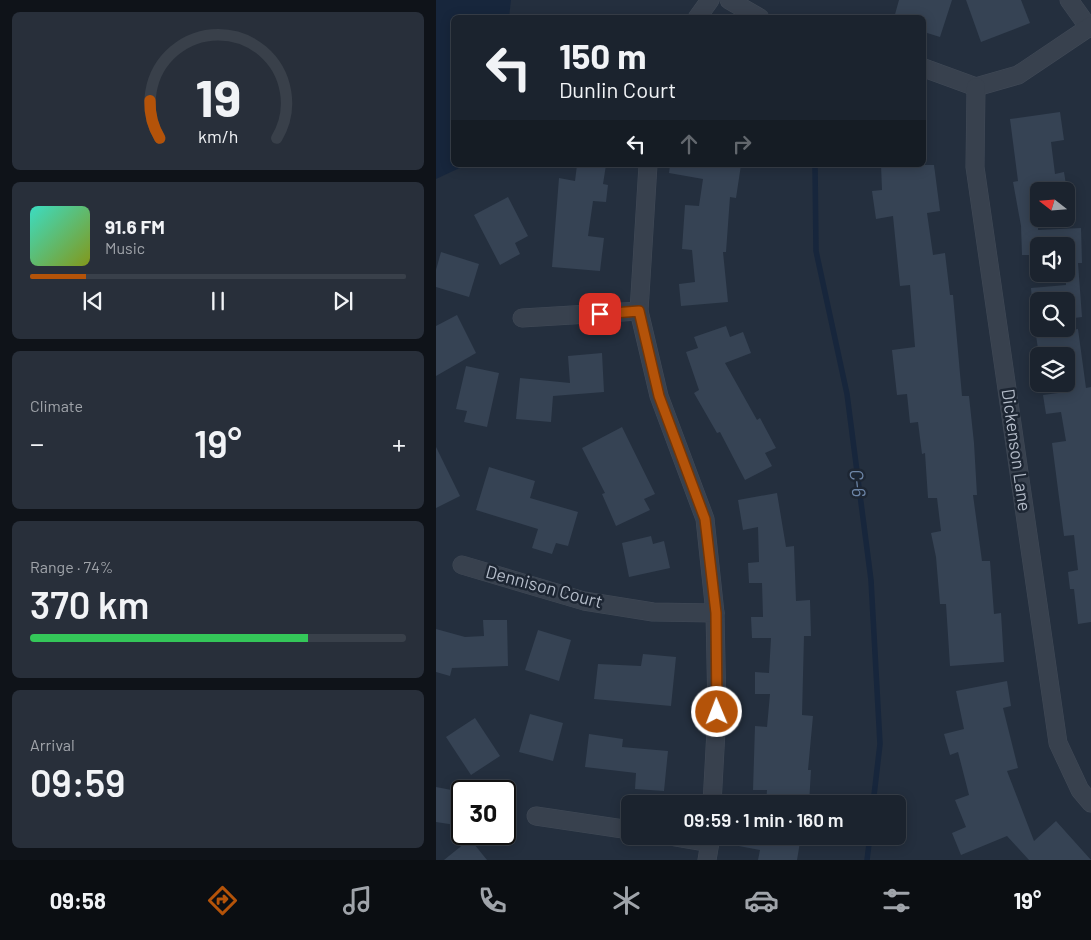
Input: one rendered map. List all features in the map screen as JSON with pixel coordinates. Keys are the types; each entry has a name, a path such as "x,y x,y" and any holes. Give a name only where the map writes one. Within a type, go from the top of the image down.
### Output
{"street":[{"path":"699,15 710,0"},
{"path":"729,0 755,15"},
{"path":"926,69 976,87 1018,74 1090,27 1069,0"},
{"name":"Dickenson Lane","path":"976,87 976,167 1058,743 1080,790 1091,803"},
{"path":"648,167 639,311 659,396 705,519 716,613 717,712 712,795"},
{"path":"522,318 639,311"},
{"name":"Dennison Court","path":"462,565 584,601 654,612 716,613"},
{"path":"536,816 621,829"},
{"path":"707,860 709,845"}],"water":[{"path":"436,0 511,0 509,15 451,15 451,167 462,167 436,179"}],"building":[{"path":"899,0 952,0 940,37 926,33 926,15 895,15"},
{"path":"966,0 1021,0 1030,23 981,42"},
{"path":"1060,112 1064,140 1051,142 1055,174 1064,172 1066,182 1030,182 1030,228 1038,228 1038,230 1081,228 1082,263 1078,263 1082,317 1075,318 1075,292 1031,292 1031,288 1066,285 1066,282 1075,282 1075,237 1030,237 1030,255 1022,255 1021,226 1013,182 1018,181 1010,119"},
{"path":"926,165 934,165 940,211 927,213 933,255 945,253 950,295 953,295 962,396 969,396 977,495 973,495 982,561 990,561 994,614 1001,613 1004,662 950,666 946,604 940,604 936,557 931,533 941,531 937,498 928,498 925,453 922,454 918,422 910,423 907,394 897,395 892,350 915,347 910,285 900,286 893,216 876,219 872,191 882,190 881,167 926,167"},
{"path":"577,167 606,167 603,184 608,185 606,202 593,201 588,236 604,238 600,271 552,267 559,178 575,181"},
{"path":"670,167 741,167 736,198 730,197 726,252 723,252 728,302 681,306 679,284 695,282 692,250 682,249 685,205 699,206 703,179 669,173"},
{"path":"508,197 528,236 515,243 520,254 500,265 474,215"},
{"path":"441,252 479,264 469,297 436,287 436,270"},
{"path":"457,315 476,353 436,376 436,326"},
{"path":"726,326 730,337 743,332 751,353 725,363 757,420 760,418 776,448 765,453 772,466 745,480 720,432 717,433 694,393 699,390 686,352 698,348 694,337"},
{"path":"1075,329 1078,329 1086,388 1091,387 1091,622 1078,624 1074,589 1070,589 1068,572 1078,570 1074,535 1064,536 1052,443 1066,441 1061,412 1046,414 1043,395 1075,392 1075,347 1038,347 1036,337 1075,337"},
{"path":"602,353 604,392 553,396 551,422 516,419 520,378 570,383 568,356"},
{"path":"466,366 499,373 487,427 464,422 467,411 456,409"},
{"path":"622,427 655,494 644,499 650,510 616,526 602,494 605,493 582,448"},
{"path":"436,447 460,496 436,508"},
{"path":"489,467 535,481 530,498 578,512 568,546 556,543 552,554 532,548 538,529 476,510"},
{"path":"777,493 786,547 794,546 796,601 810,600 811,636 804,636 802,715 813,716 808,770 811,770 810,795 767,795 767,790 753,790 755,726 767,727 770,694 755,694 755,672 769,673 771,638 752,638 751,617 763,617 762,583 749,583 748,563 759,562 758,527 743,530 738,500"},
{"path":"651,536 653,544 664,541 670,568 629,577 622,543"},
{"path":"483,620 507,620 508,666 452,668 450,676 436,672 436,629 465,637 484,636"},
{"path":"538,630 571,640 559,681 525,670"},
{"path":"643,654 676,657 671,706 594,699 598,664 641,666"},
{"path":"1007,681 1011,706 1003,708 1018,768 1007,771 1034,841 1056,821 1091,860 1029,860 1007,836 961,855 952,833 966,827 955,800 969,795 958,752 950,755 944,734 964,729 956,691"},
{"path":"530,714 563,723 553,761 519,752"},
{"path":"475,718 500,756 471,775 446,737"},
{"path":"589,734 623,739 622,747 668,751 664,791 635,789 636,773 585,767"},
{"path":"436,787 451,790 451,824 436,822"},
{"path":"463,845 475,845 487,860 444,860"},
{"path":"733,845 800,845 797,860 758,860 760,850"}],"waterway":[{"name":"C-6","path":"815,167 816,251 847,394 871,580 880,744 874,795"},
{"name":"C-6","path":"867,860 869,845"}],"route":[{"path":"600,314 639,311 659,396 705,519 716,613 717,712"}]}
